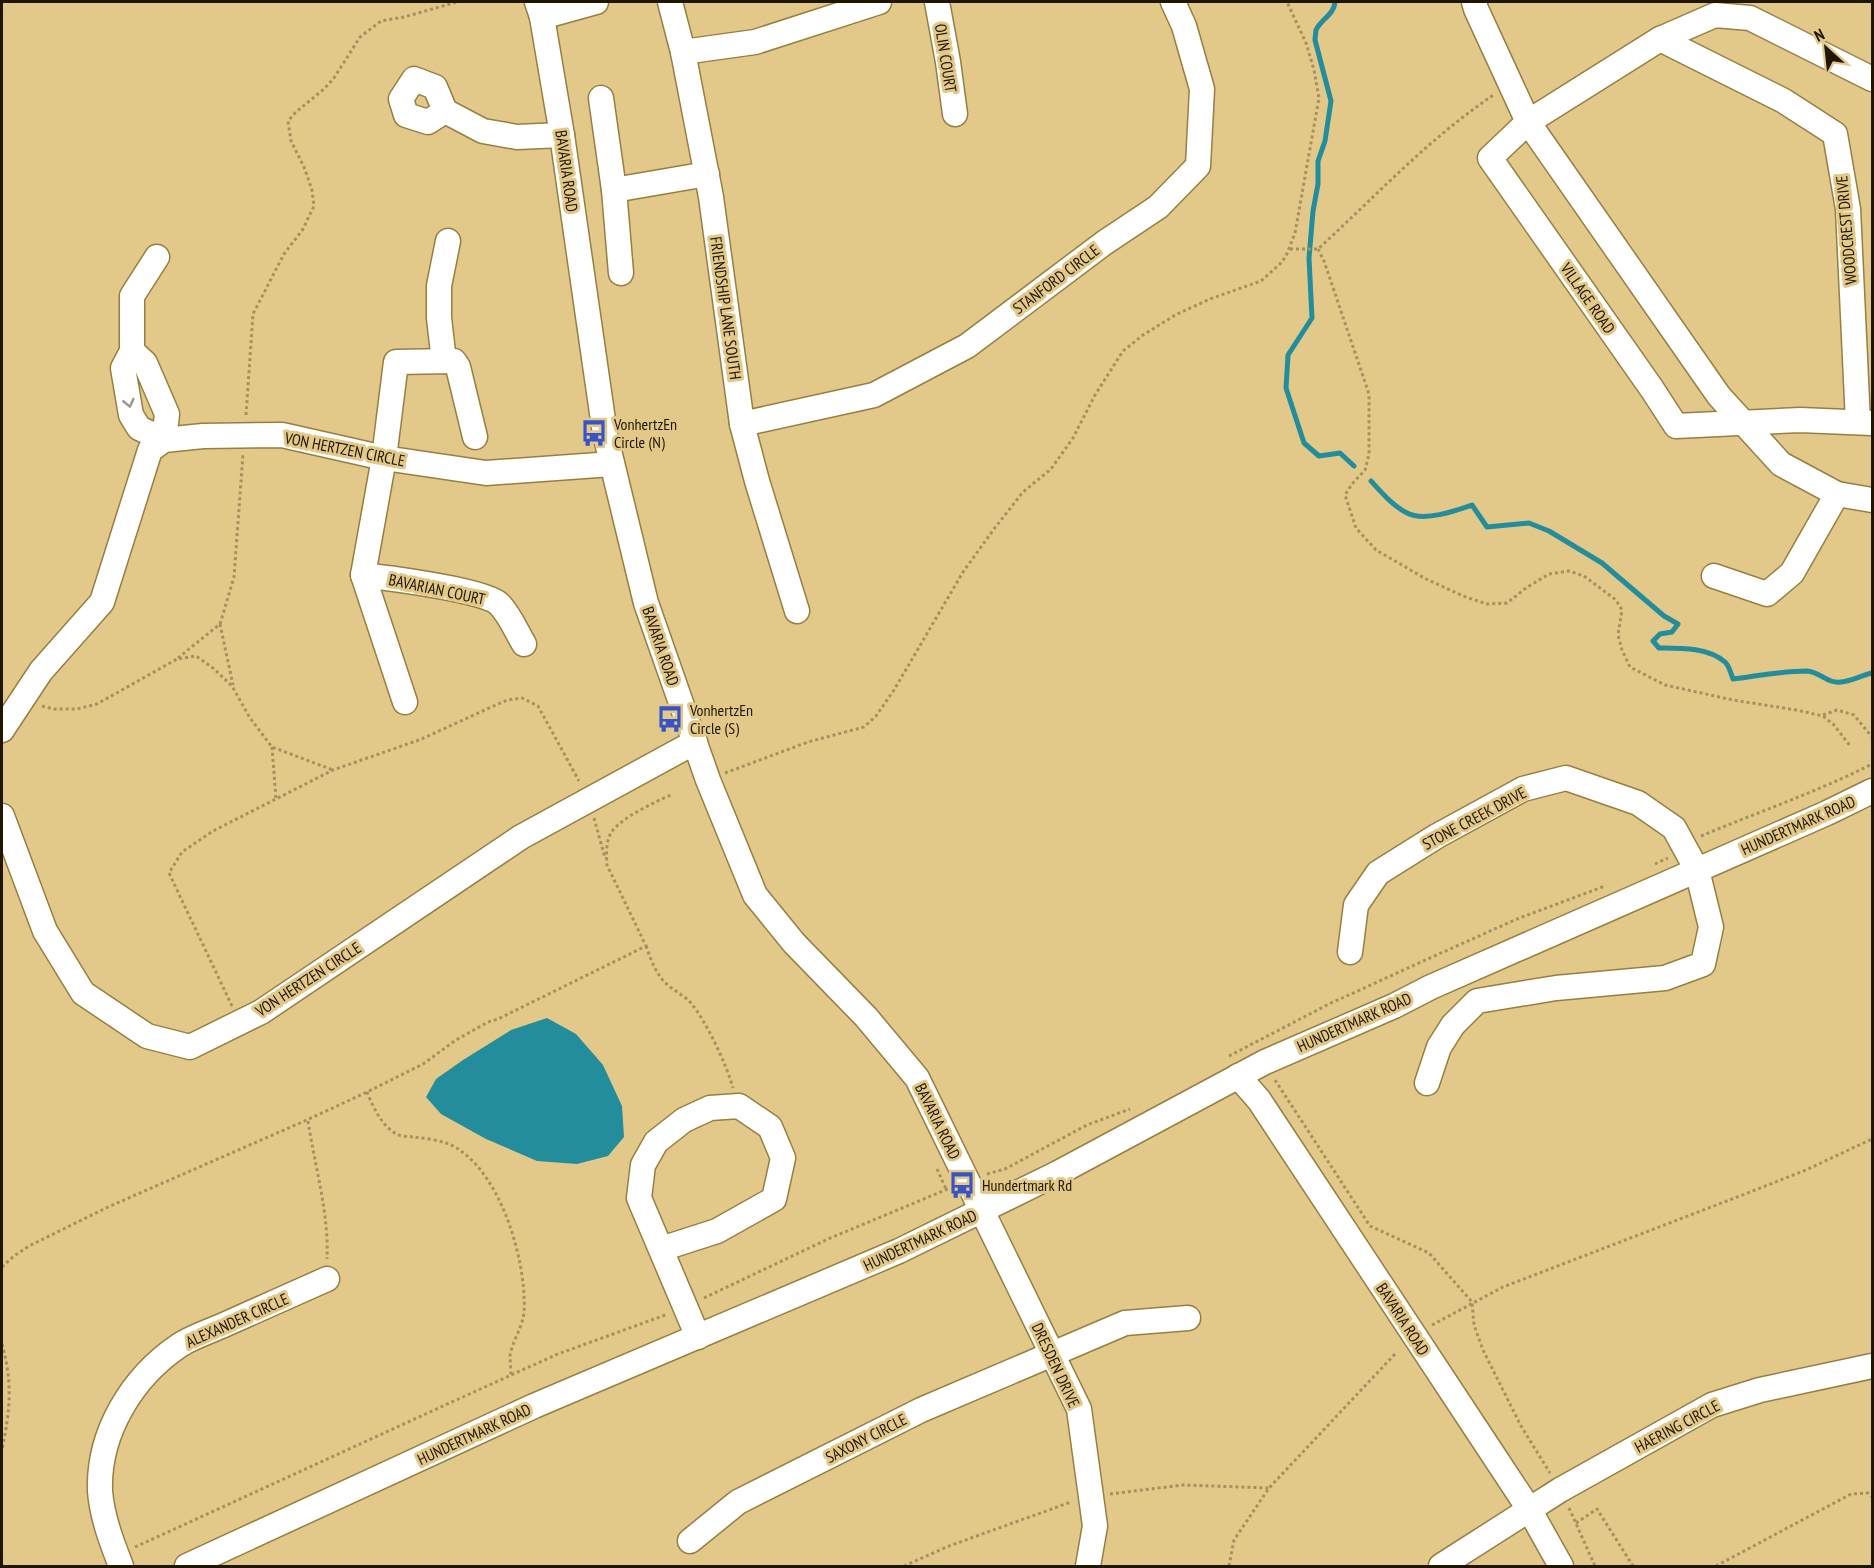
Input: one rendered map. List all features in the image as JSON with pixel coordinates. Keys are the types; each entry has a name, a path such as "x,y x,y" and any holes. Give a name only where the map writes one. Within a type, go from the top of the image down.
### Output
{"street":[{"path":"539,9 596,2"},
{"name":"FRIENDSHIP LANE SOUTH","path":"670,2 711,197 742,424 757,482 797,611"},
{"path":"682,52 755,42 879,2"},
{"name":"OLIN COURT","path":"937,2 955,114"},
{"name":"STANFORD CIRCLE","path":"742,424 874,395 967,346 1095,249 1158,207 1198,166 1202,89 1184,26 1173,2"},
{"path":"1474,2 1528,122 1719,396 1781,464 1837,494 1872,501"},
{"name":"BAVARIA ROAD","path":"539,9 562,135 605,434 646,603 710,786 755,895 794,944 866,1017 917,1078 982,1211"},
{"path":"1528,122 1660,39 1715,15 1750,18 1872,79"},
{"name":"WOODCREST DRIVE","path":"1660,39 1784,101 1835,134 1848,209 1865,422 1800,420 1743,422"},
{"path":"601,98 614,190 621,273"},
{"path":"445,111 483,131 517,137 562,135"},
{"name":"VILLAGE ROAD","path":"1528,122 1490,158 1676,426 1743,422"},
{"path":"614,190 707,174"},
{"path":"448,241 439,286 439,318 444,361 454,361 458,367 475,437"},
{"path":"157,257 132,296 132,351 123,368 131,415 139,428 164,440"},
{"path":"2,730 42,671 102,602 150,450 164,440 167,414 146,363 132,351"},
{"name":"BAVARIAN COURT","path":"405,702 363,575 384,458 396,362 444,361"},
{"name":"VON HERTZEN CIRCLE","path":"164,440 203,436 282,435 384,458 486,473 612,464"},
{"path":"1714,576 1767,594 1792,573 1837,494"},
{"name":"BAVARIAN COURT","path":"363,575 479,594 498,603 524,644"},
{"name":"VON HERTZEN CIRCLE","path":"2,816 45,931 83,993 147,1036 190,1047 261,1012 521,837 694,742"},
{"name":"STONE CREEK DRIVE","path":"1350,952 1356,905 1378,873 1437,836 1523,789 1566,778 1638,803 1674,828 1697,870 1711,927 1703,964 1665,978 1556,988 1477,1001 1453,1025 1439,1047 1427,1083"},
{"name":"HUNDERTMARK ROAD","path":"187,1566 534,1406 899,1251 1058,1173 1238,1076 1260,1052 1394,1006 1431,987 1827,813 1872,791"},
{"name":"BAVARIA ROAD","path":"1238,1076 1259,1100 1529,1509 1561,1566"},
{"path":"661,1249 717,1231 774,1199 783,1158 770,1127 739,1106 710,1108 684,1120 656,1142 643,1165 639,1198 698,1337"},
{"name":"DRESDEN DRIVE","path":"982,1211 1079,1409 1095,1526 1088,1566"},
{"name":"ALEXANDER CIRCLE","path":"121,1566 105,1520 100,1494 100,1472 115,1421 127,1398 141,1379 182,1344 327,1279"},
{"name":"SAXONY CIRCLE","path":"690,1541 738,1502 921,1410 1125,1323 1188,1318"},
{"name":"HAERING CIRCLE","path":"1440,1566 1560,1490 1712,1405 1760,1390 1872,1366"}],"path":[{"path":"233,688 220,624 234,577 253,314 284,254 303,229 314,206 312,190 291,141 288,122 334,78 360,37 381,21 457,2"},
{"path":"720,775 807,742 864,727 876,716 894,690 963,572 988,537 1023,492 1051,469 1073,438 1095,395 1123,351 1143,335 1178,314 1261,280 1280,264 1290,249 1295,233 1318,98 1314,70 1306,44 1287,2"},
{"path":"1290,249 1318,249 1386,183 1441,135 1469,111 1510,83"},
{"path":"1318,249 1369,394 1369,454 1365,470 1345,495 1356,528 1376,550 1426,579 1487,604 1507,603 1549,574 1569,571 1584,576 1616,600 1622,610 1618,635 1630,667 1665,686 1821,716 1834,725 1851,747"},
{"path":"21,701 54,709 77,709 97,704 174,661 220,624"},
{"path":"174,661 196,656 213,668 233,688 250,718 272,747 333,770"},
{"path":"241,1022 169,873 182,852 213,831 333,770 419,740 507,700 522,698 538,706 589,800 607,865 656,970 667,985 691,1002 704,1023 716,1046 739,1106"},
{"path":"1821,716 1837,710 1854,715 1872,737"},
{"path":"272,747 276,799"},
{"path":"607,865 606,854 610,833 627,817 671,795"},
{"path":"2,1267 29,1246 108,1207 367,1092 423,1064 456,1040 488,1022 646,946"},
{"path":"1260,1052 1278,1086 1370,1226 1429,1253 1472,1302 1474,1325 1483,1350 1521,1426 1560,1490 1595,1566"},
{"path":"367,1092 374,1109 386,1125 399,1135 449,1144 472,1159 485,1175 500,1202 514,1236 524,1294 524,1316 510,1356 511,1375"},
{"path":"308,1120 328,1240 327,1279"},
{"path":"1427,1328 1503,1287 1796,1174 1872,1139"},
{"path":"936,1167 946,1189"},
{"path":"2,1344 8,1366 10,1392 2,1450"},
{"path":"1229,1566 1234,1540 1269,1488 1395,1354"},
{"path":"1716,1566 1851,1494 1868,1493 1872,1497"},
{"path":"1576,1523 1597,1509 1633,1566"}],"water":[{"path":"547,1018 576,1034 603,1065 622,1106 624,1137 608,1156 577,1164 537,1161 486,1139 441,1114 426,1097 436,1079 463,1060 511,1030"}],"waterway":[{"path":"1335,2 1330,14 1316,30 1315,39 1331,101 1325,141 1318,161 1318,184 1313,211 1309,258 1312,318 1288,355 1286,388 1304,443 1319,456 1340,453 1354,466"},
{"path":"1371,481 1397,507 1414,515 1440,515 1472,505 1487,527 1529,523 1549,531 1602,563 1664,616 1678,624 1672,632 1660,634 1653,641 1659,648 1694,649 1710,653 1726,663 1733,679 1807,671 1832,681 1841,682 1872,673"}],"place":[{"name":"VonhertzEn Circle (N)","path":"594,433"},
{"name":"VonhertzEn Circle (S)","path":"670,719"},
{"name":"Hundertmark Rd","path":"962,1185"}]}
